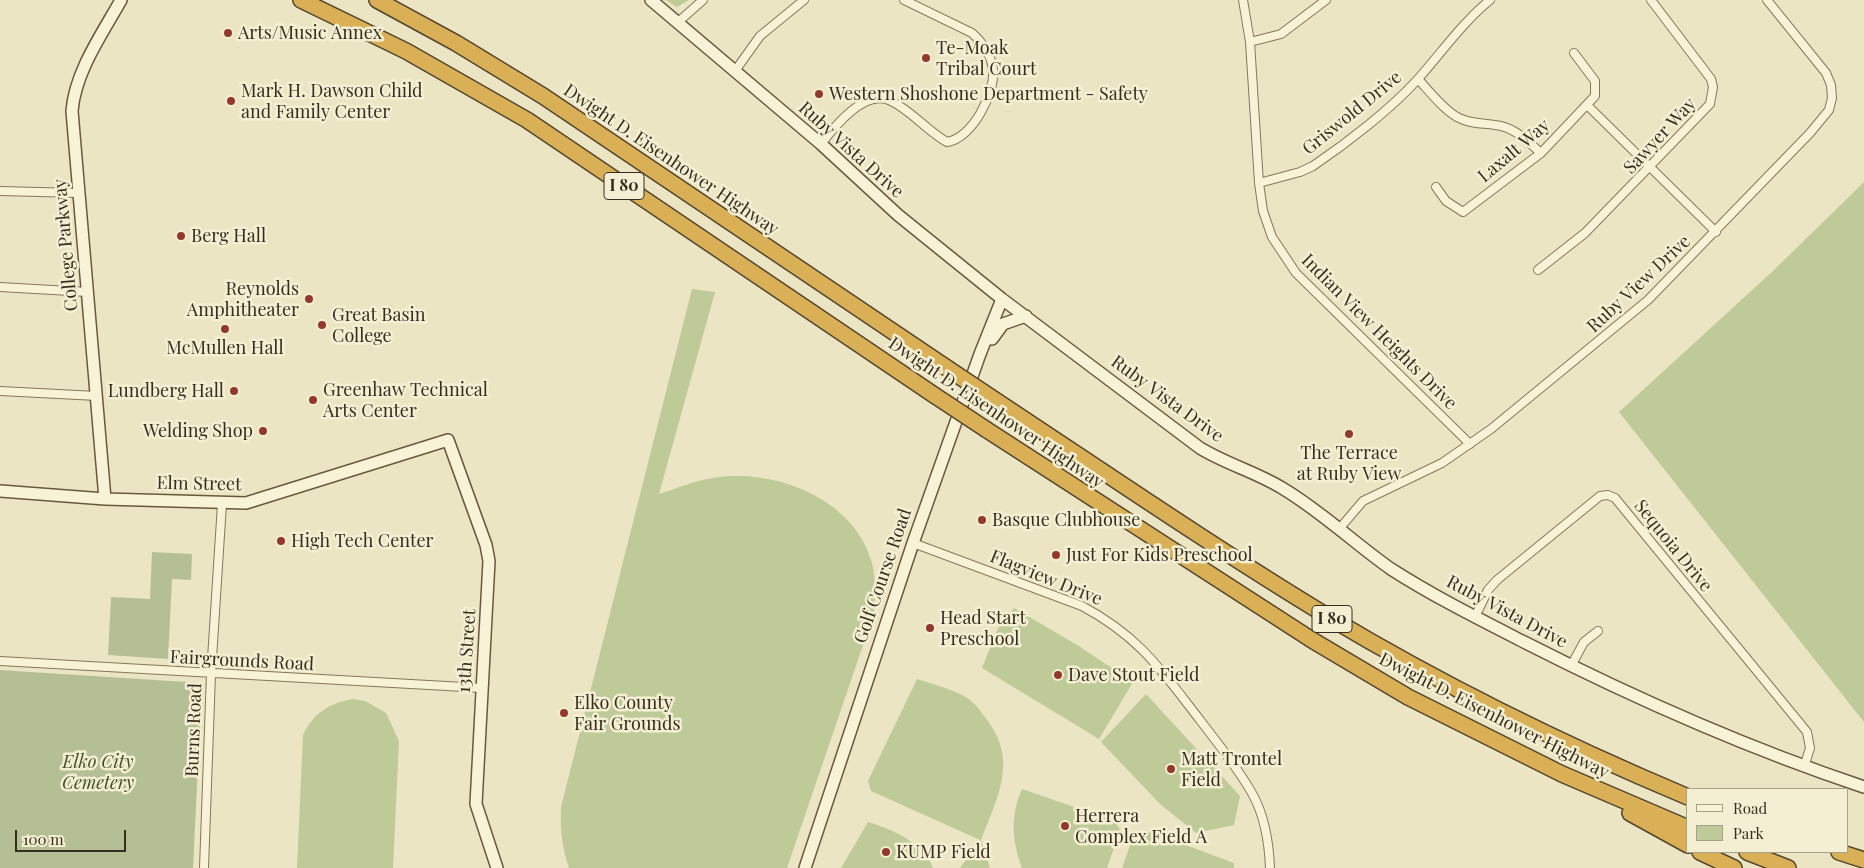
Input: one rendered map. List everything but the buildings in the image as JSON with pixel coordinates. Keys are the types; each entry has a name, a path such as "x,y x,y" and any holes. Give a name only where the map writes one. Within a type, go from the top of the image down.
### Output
{"highway":[{"name":"Dwight D. Eisenhower Highway","path":"301,0 406,51 527,120 986,430 1172,551 1408,698 1562,774 1686,827"},
{"name":"Dwight D. Eisenhower Highway","path":"377,0 456,43 543,96 998,402 1188,528 1327,616 1482,702 1686,796"},
{"path":"1562,774 1686,844"},
{"path":"1849,850 1864,854"},
{"path":"1702,853 1734,868"},
{"path":"1749,853 1788,868"},
{"path":"1842,853 1864,860"}],"street":[{"name":"College Parkway","path":"105,499 72,111 73,99 80,78 121,0"},
{"name":"Ruby Vista Drive","path":"651,0 821,144 898,215 1002,299 1200,448 1220,460 1281,487 1340,528 1391,568 1475,617 1571,666 1673,714 1804,767 1864,787"},
{"path":"677,23 703,0"},
{"path":"735,71 760,36 804,0"},
{"path":"821,144 844,117 858,105 876,99 884,99 894,103 947,142 963,137 973,126 992,85 993,70 981,42 972,33 904,0"},
{"name":"Indian View Heights Drive","path":"1243,0 1250,42 1259,183 1266,224 1288,263 1470,444"},
{"path":"1250,42 1281,34 1326,0"},
{"name":"Griswold Drive","path":"1259,183 1300,172 1317,163 1391,105 1418,79 1446,43 1490,0"},
{"name":"Sawyer Way","path":"1538,270 1585,233 1707,109 1713,96 1711,79 1651,0"},
{"name":"Ruby View Drive","path":"1340,528 1363,501 1442,463 1470,444 1625,321 1716,232 1810,133 1829,110 1832,98 1831,85 1826,73 1767,0"},
{"name":"Laxalt Way","path":"1436,186 1446,201 1463,212 1541,153 1595,96 1595,81 1574,53"},
{"path":"1418,79 1446,109 1458,117 1472,123 1510,128 1520,134 1541,153"},
{"path":"1587,105 1716,232"},
{"path":"0,191 79,194"},
{"path":"0,287 88,292"},
{"name":"Golf Course Road","path":"805,868 913,543 973,374 1002,299"},
{"path":"973,374 999,327 1026,316"},
{"path":"0,391 97,396"},
{"name":"Elm Street","path":"0,491 105,499 222,504 258,501 448,440"},
{"name":"13th Street","path":"448,440 486,545 489,561 476,804 497,868"},
{"name":"Sequoia Drive","path":"1475,617 1488,590 1497,580 1600,496 1608,495 1615,498 1807,732 1810,748 1804,767"},
{"name":"Burns Road","path":"204,868 211,674 222,504"},
{"name":"Flagview Drive","path":"913,543 1082,606 1128,635 1151,656 1215,740 1253,795 1266,831 1270,868"},
{"path":"1571,666 1584,642 1598,631"},
{"name":"Fairgrounds Road","path":"0,661 482,688"}],"green space":[{"path":"666,0 689,0 677,7"},
{"path":"1864,182 1864,722 1619,412 1774,270"},
{"path":"692,289 715,292 659,494 706,479 737,476 785,483 809,492 830,505 848,521 863,540 873,569 875,588 874,613 787,868 569,868 562,838 561,807"},
{"path":"152,552 192,554 191,580 172,579 168,659 108,655 111,597 150,599"},
{"name":"Dave Stout Field","path":"1014,608 1077,645 1133,682 1099,739 982,668 999,626"},
{"name":"Elko City Cemetery","path":"0,670 202,683 193,868 0,868"},
{"path":"917,679 959,693 968,698 980,710 997,736 1002,751 1002,780 981,840 990,868 960,868 980,840 871,791 868,781"},
{"name":"Matt Trontel Field","path":"1146,694 1240,796 1234,825 1196,833 1160,804 1101,742"},
{"path":"353,699 365,701 386,713 399,741 393,868 297,868 303,735 307,727 323,710 337,703"},
{"name":"Herrera Complex Field A","path":"1022,789 1115,821 1120,830 1107,868 1022,868 1014,838 1014,819"},
{"name":"KUMP Field","path":"868,822 897,833 915,844 929,859 933,868 841,868"},
{"path":"1145,830 1234,863 1234,868 1122,868 1133,837"}],"place":[{"name":"Arts/Music Annex","path":"228,33"},
{"name":"Te-Moak Tribal Court","path":"926,58"},
{"name":"Western Shoshone Department - Safety","path":"819,94"},
{"name":"Mark H. Dawson Child and Family Center","path":"231,101"},
{"name":"Berg Hall","path":"181,236"},
{"name":"Reynolds Amphitheater","path":"309,299"},
{"name":"Great Basin College","path":"322,325"},
{"name":"McMullen Hall","path":"225,329"},
{"name":"Lundberg Hall","path":"234,391"},
{"name":"Greenhaw Technical Arts Center","path":"313,400"},
{"name":"Welding Shop","path":"263,431"},
{"name":"The Terrace at Ruby View","path":"1349,434"},
{"name":"Basque Clubhouse","path":"982,520"},
{"name":"High Tech Center","path":"281,541"},
{"name":"Just For Kids Preschool","path":"1056,555"},
{"name":"Head Start Preschool","path":"930,628"},
{"name":"Dave Stout Field","path":"1058,675"},
{"name":"Elko County Fair Grounds","path":"564,713"},
{"name":"Matt Trontel Field","path":"1171,769"},
{"name":"Herrera Complex Field A","path":"1065,826"},
{"name":"KUMP Field","path":"886,852"}]}
